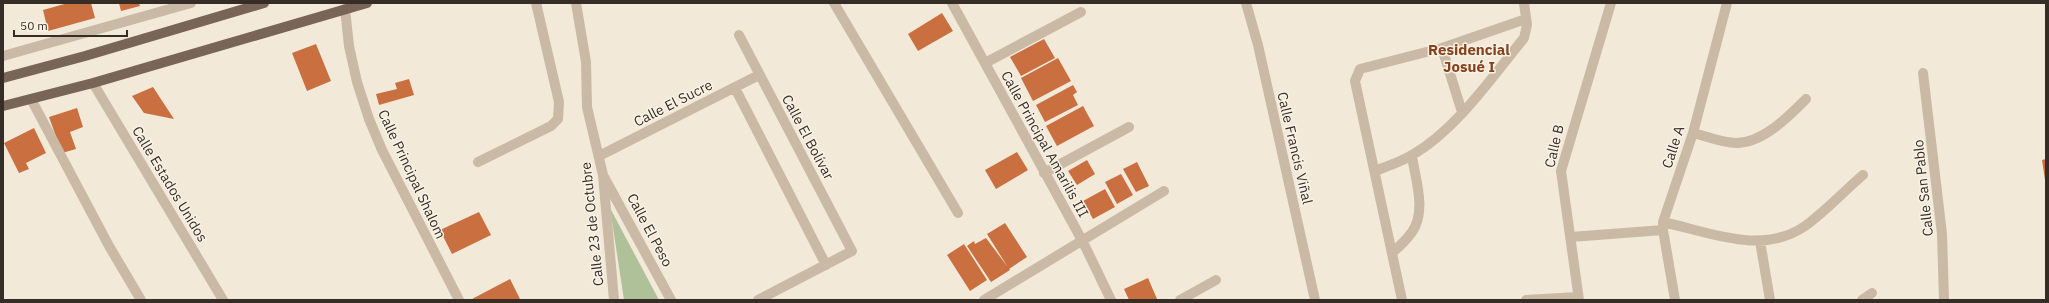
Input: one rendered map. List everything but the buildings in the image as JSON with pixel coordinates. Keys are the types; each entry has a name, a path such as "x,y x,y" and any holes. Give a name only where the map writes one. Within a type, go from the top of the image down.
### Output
{"main road":[{"path":"3,78 85,56 264,3"},
{"path":"3,106 93,82 367,3"}],"street":[{"path":"4,53 191,3"},
{"path":"478,162 552,126 558,119 559,102 536,3"},
{"name":"Calle 23 de Octubre","path":"576,3 586,62 587,107 603,175 614,300"},
{"path":"834,3 958,212"},
{"name":"Calle Principal Amarilis III","path":"952,3 1082,242 1111,300"},
{"name":"Calle Francis Viñal","path":"1246,3 1258,45 1315,300"},
{"path":"1375,171 1412,156 1436,138 1462,112 1524,38 1527,32 1524,3"},
{"name":"Calle B","path":"1578,298 1561,171 1611,3"},
{"name":"Calle A","path":"1675,300 1663,226 1693,133 1727,3"},
{"name":"Calle Principal Shalom","path":"345,9 349,46 357,82 368,119 382,150 459,300"},
{"path":"986,63 1081,12"},
{"path":"1402,300 1393,252 1355,80 1357,74 1360,69 1442,48 1526,19"},
{"name":"Calle El Bolívar","path":"739,35 852,251 826,264"},
{"path":"1442,48 1462,112"},
{"name":"Calle San Pablo","path":"1923,73 1942,234 1944,300"},
{"name":"Calle El Sucre","path":"599,156 759,75"},
{"name":"Calle Estados Unidos","path":"93,82 223,300"},
{"path":"735,88 826,264 758,300"},
{"path":"31,99 109,246 141,300"},
{"path":"1693,133 1736,143 1755,138 1770,130 1806,99"},
{"path":"1044,173 1129,127"},
{"path":"1393,252 1413,231 1418,222 1420,210 1412,156"},
{"name":"Calle El Peso","path":"603,175 671,300"},
{"path":"1571,237 1663,226 1737,239 1760,241 1784,237 1805,226 1863,175"},
{"path":"984,300 1164,191"},
{"path":"1760,241 1770,300"},
{"path":"1180,300 1216,280"},
{"path":"1862,300 1872,293"},
{"path":"1526,300 1578,298"}],"green space":[{"path":"610,208 659,300 624,300"}],"district":[{"name":"Residencial Josué I","path":"1469,58"}]}
